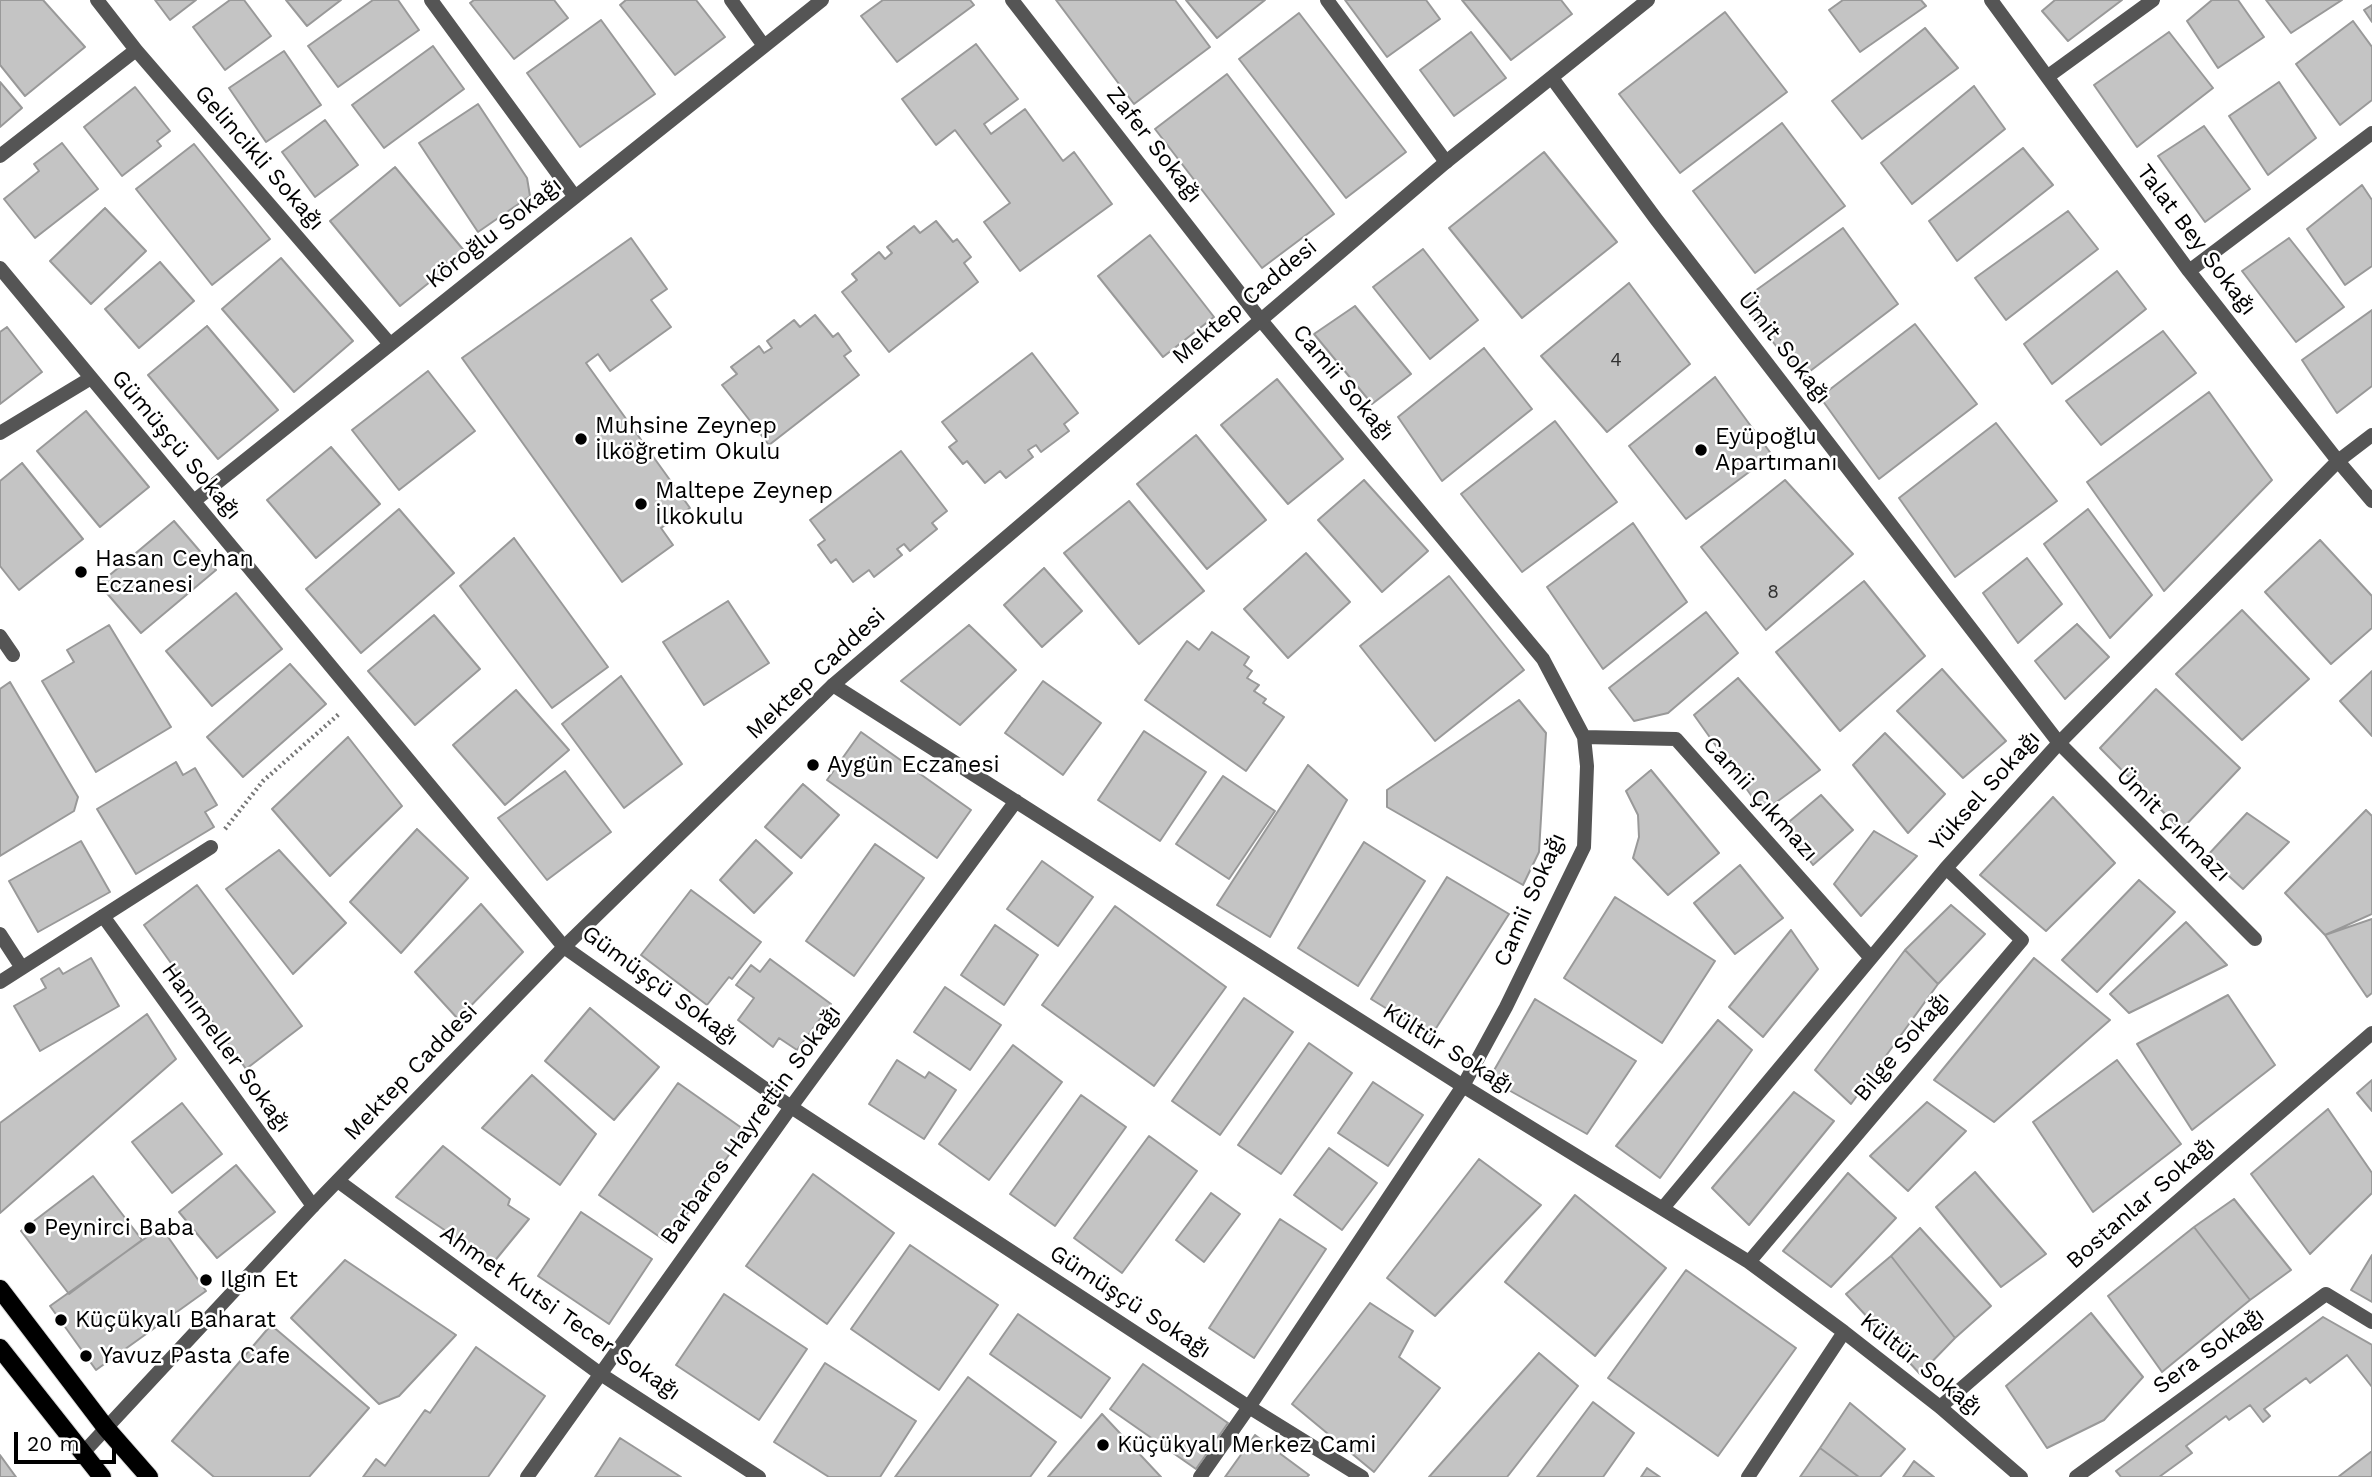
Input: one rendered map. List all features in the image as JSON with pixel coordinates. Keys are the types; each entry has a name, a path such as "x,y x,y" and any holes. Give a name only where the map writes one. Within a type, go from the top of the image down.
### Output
{"main road":[{"path":"0,1289 106,1428 149,1477"},
{"path":"0,1348 102,1477"}],"street":[{"name":"Gelincikli Sokağı","path":"97,0 136,50 390,344"},
{"path":"431,0 575,197"},
{"path":"731,0 764,46"},
{"name":"Köroğlu Sokağı","path":"194,500 822,0"},
{"name":"Zafer Sokağı","path":"1012,0 1260,319"},
{"path":"1326,0 1446,162"},
{"name":"Mektep Caddesi","path":"82,1454 313,1206 564,947 833,685 1446,162 1648,0"},
{"name":"Talat Bey Sokağı","path":"1991,0 2189,271 2372,501"},
{"path":"2047,77 2153,0"},
{"path":"0,156 136,50"},
{"name":"Ümit Sokağı","path":"1552,78 1656,219 2059,743"},
{"path":"2189,271 2372,133"},
{"name":"Gümüşçü Sokağı","path":"0,268 564,947 791,1107 1249,1407 1362,1477"},
{"name":"Camii Sokağı","path":"1200,1477 1463,1086 1506,1007 1584,847 1587,766 1584,737 1544,659 1260,319"},
{"path":"0,433 91,378"},
{"name":"Yüksel Sokağı","path":"1663,1208 1870,957 2059,743 2338,461 2372,435"},
{"path":"0,636 13,655"},
{"name":"Kültür Sokağı","path":"833,685 1463,1086 1749,1262 1940,1407 2021,1477"},
{"name":"Camii Çıkmazı","path":"1584,737 1676,739 1870,957"},
{"name":"Ümit Çıkmazı","path":"2059,743 2255,939"},
{"name":"Barbaros Hayrettin Sokağı","path":"527,1477 791,1107 1016,801"},
{"path":"0,982 211,846"},
{"name":"Bilge Sokağı","path":"1749,1262 2022,940 1946,868"},
{"name":"Hanımeller Sokağı","path":"103,916 313,1206"},
{"path":"0,934 22,968"},
{"name":"Bostanlar Sokağı","path":"1940,1407 2372,1033"},
{"name":"Ahmet Kutsi Tecer Sokağı","path":"338,1181 600,1373 759,1477"},
{"name":"Sera Sokağı","path":"2076,1477 2326,1294 2372,1322"},
{"path":"1748,1477 1844,1332"}],"path":[{"path":"211,846 263,781 357,698"}],"building":[{"path":"0,0 43,0 85,47 25,96 0,65"},
{"path":"155,0 196,0 170,20"},
{"path":"230,0 244,0 271,36 225,70 193,27"},
{"path":"286,0 341,0 307,26"},
{"path":"373,0 398,0 419,30 338,87 308,46"},
{"path":"474,0 554,0 568,18 514,59 470,3"},
{"path":"626,0 696,0 725,37 675,75 620,5"},
{"path":"883,0 970,0 974,5 897,62 861,16"},
{"path":"1056,0 1175,0 1210,47 1134,104"},
{"path":"1186,0 1265,0 1217,38"},
{"path":"1345,0 1426,0 1440,19 1387,57"},
{"path":"1462,0 1561,0 1572,14 1511,60"},
{"path":"1843,0 1921,0 1926,6 1860,52 1829,10"},
{"path":"2055,0 2122,0 2068,41 2042,11"},
{"path":"2212,0 2238,0 2264,37 2218,68 2187,21"},
{"path":"2266,0 2342,0 2291,33"},
{"path":"2372,5 2372,22 2364,10"},
{"path":"1725,12 1787,92 1680,173 1619,94"},
{"path":"1299,13 1406,152 1346,198 1239,59"},
{"path":"601,20 655,94 580,147 527,73"},
{"path":"2353,21 2372,47 2372,100 2340,125 2296,64"},
{"path":"1925,28 1958,68 1862,139 1832,101"},
{"path":"1471,32 1506,78 1454,116 1420,70"},
{"path":"2169,32 2213,88 2137,147 2094,85"},
{"path":"976,44 1018,99 984,124 991,134 1025,109 1063,161 1074,152 1112,204 1020,271 984,222 1010,203 955,130 936,145 902,99"},
{"path":"433,46 464,89 384,148 352,105"},
{"path":"284,51 321,105 266,142 229,88"},
{"path":"1227,74 1334,214 1262,268 1155,129"},
{"path":"0,82 22,108 0,127"},
{"path":"2279,82 2316,138 2268,175 2229,116"},
{"path":"1974,86 2005,129 1912,204 1881,163"},
{"path":"135,87 170,131 157,141 161,146 122,176 84,127"},
{"path":"478,104 527,178 530,196 478,232 419,143"},
{"path":"325,120 358,165 315,197 282,152"},
{"path":"1782,123 1845,206 1755,273 1693,191"},
{"path":"2204,126 2250,189 2205,222 2158,156"},
{"path":"62,143 98,189 35,238 4,199 39,171 34,164"},
{"path":"194,144 270,239 212,285 136,189"},
{"path":"2023,148 2053,185 1957,261 1929,221"},
{"path":"1544,152 1617,242 1522,318 1449,228"},
{"path":"395,167 466,253 400,306 330,221"},
{"path":"2362,185 2372,200 2372,266 2345,285 2307,229"},
{"path":"105,208 146,251 91,304 50,261"},
{"path":"2068,211 2098,249 2006,320 1975,278"},
{"path":"936,221 953,242 957,239 971,257 964,263 978,282 889,352 842,292 857,280 852,274 879,252 885,259 892,253 887,247 914,226 920,233"},
{"path":"1843,228 1898,304 1801,378 1741,301"},
{"path":"1150,235 1214,317 1163,357 1098,276"},
{"name":"Muhsine Zeynep İlköğretim Okulu","path":"631,238 667,289 651,300 671,327 610,371 598,354 586,363 690,508 661,528 673,545 622,582 462,358"},
{"path":"2289,238 2344,307 2296,342 2242,271"},
{"path":"1423,249 1478,320 1430,359 1373,287"},
{"path":"281,258 353,341 294,392 222,309"},
{"path":"160,262 194,301 139,348 105,309"},
{"path":"2117,271 2146,309 2052,384 2024,344"},
{"path":"1629,283 1690,364 1607,432 1541,356"},
{"path":"1355,306 1411,374 1372,404 1314,334"},
{"path":"2372,310 2372,386 2337,413 2302,360"},
{"path":"815,315 833,337 838,333 851,351 844,356 859,375 769,445 722,385 737,374 731,367 759,346 764,353 772,348 767,341 794,320 800,327"},
{"path":"1915,324 1977,404 1879,479 1820,397"},
{"path":"207,326 278,410 218,459 148,375"},
{"path":"7,327 42,372 0,404 0,332"},
{"path":"2163,331 2196,373 2101,445 2066,401"},
{"path":"1484,348 1532,409 1442,481 1398,417"},
{"path":"1032,353 1078,413 1064,424 1069,431 1041,452 1036,445 1028,450 1033,457 1006,478 1000,471 985,483 967,461 963,464 949,447 957,441 942,422"},
{"path":"428,371 475,431 399,490 352,430"},
{"name":"Eyüpoğlu Apartımanı","path":"1715,377 1772,455 1686,519 1629,446"},
{"path":"1277,379 1343,459 1288,504 1221,425"},
{"path":"2209,392 2272,480 2164,591 2087,482"},
{"path":"86,411 149,487 100,527 37,451"},
{"path":"1555,421 1617,502 1522,572 1461,494"},
{"path":"1996,423 2057,501 1955,577 1899,498"},
{"path":"1196,435 1266,520 1207,569 1137,484"},
{"path":"331,447 380,504 316,558 267,500"},
{"path":"901,451 947,511 932,523 937,529 910,551 904,544 897,549 902,555 874,577 869,570 853,582 836,559 831,563 818,545 825,540 810,520"},
{"path":"22,463 83,539 19,590 0,566 0,481"},
{"path":"1364,480 1428,551 1382,592 1318,520"},
{"path":"1785,480 1853,554 1766,630 1701,547"},
{"path":"1129,501 1204,591 1139,644 1064,553"},
{"path":"399,509 454,573 361,653 306,589"},
{"path":"2088,509 2152,595 2110,638 2044,544"},
{"path":"174,521 216,570 141,633 99,584"},
{"path":"1633,523 1687,602 1603,669 1547,587"},
{"path":"514,538 608,667 552,708 460,586"},
{"path":"2320,540 2372,596 2372,628 2331,664 2265,592"},
{"path":"1306,553 1350,602 1288,658 1244,609"},
{"path":"2027,558 2062,604 2018,643 1983,593"},
{"path":"1044,568 1082,611 1042,647 1004,605"},
{"path":"1449,576 1524,670 1435,741 1360,646"},
{"path":"1864,581 1925,656 1840,731 1776,652"},
{"path":"236,593 282,649 212,706 166,651"},
{"path":"728,601 769,663 704,705 663,642"},
{"path":"2242,610 2309,679 2242,740 2176,674"},
{"path":"1706,612 1738,653 1668,713 1634,721 1609,688"},
{"path":"434,615 480,669 415,725 368,671"},
{"path":"2077,624 2109,657 2065,699 2035,661"},
{"path":"109,625 171,727 96,772 42,681 74,662 67,650"},
{"path":"969,625 1016,670 960,725 901,681"},
{"path":"1212,632 1249,657 1244,665 1252,671 1247,678 1259,685 1254,691 1266,699 1263,703 1284,717 1246,771 1145,700 1187,641 1199,650"},
{"path":"290,664 326,704 243,777 207,737"},
{"path":"1942,669 2006,741 1963,778 1897,711"},
{"path":"2372,671 2372,736 2340,701"},
{"path":"621,676 682,764 624,808 562,724"},
{"path":"1738,678 1820,770 1763,812 1694,715"},
{"path":"1043,681 1101,723 1063,775 1005,733"},
{"path":"10,682 78,797 74,811 0,856 0,689"},
{"path":"2156,689 2240,768 2181,830 2100,748"},
{"path":"516,690 569,750 505,805 453,745"},
{"path":"1519,700 1546,733 1539,852 1523,885 1387,807 1387,790"},
{"path":"1144,731 1206,772 1160,841 1098,800"},
{"path":"861,732 971,810 937,858 827,780"},
{"path":"1885,733 1945,794 1908,833 1853,765"},
{"path":"348,737 402,806 330,876 272,809"},
{"path":"176,762 183,775 195,768 217,805 205,812 214,827 136,874 97,809"},
{"path":"1308,765 1347,800 1270,937 1217,905"},
{"path":"1651,770 1719,853 1668,895 1633,858 1639,837 1638,815 1626,791"},
{"path":"565,771 611,832 547,880 498,818"},
{"path":"1223,776 1275,811 1229,879 1176,844"},
{"path":"803,784 839,815 801,858 765,827"},
{"path":"1821,795 1853,830 1813,865 1784,826"},
{"path":"2053,797 2115,863 2046,931 1980,875"},
{"path":"2366,810 2372,816 2372,914 2325,935 2285,893"},
{"path":"2247,813 2289,842 2243,889 2207,856"},
{"path":"417,829 468,878 401,953 350,902"},
{"path":"1874,831 1917,856 1861,916 1834,884"},
{"path":"756,840 792,873 754,913 720,880"},
{"path":"81,841 110,892 38,932 9,881"},
{"path":"1364,842 1425,881 1358,986 1298,948"},
{"path":"875,844 924,878 854,976 806,941"},
{"path":"279,850 346,923 293,974 226,889"},
{"path":"1042,861 1093,897 1058,946 1007,909"},
{"path":"1740,865 1783,918 1735,954 1694,903"},
{"path":"1447,877 1509,914 1431,1036 1371,999"},
{"path":"2139,880 2175,912 2097,992 2062,960"},
{"path":"197,885 302,1026 246,1069 144,925"},
{"path":"691,890 761,942 707,1005 641,955"},
{"path":"1615,897 1715,961 1662,1043 1564,978"},
{"path":"481,904 523,952 458,1019 415,972"},
{"path":"1951,905 1985,934 1938,984 1905,950"},
{"path":"1115,906 1226,987 1154,1086 1042,1005"},
{"path":"2372,919 2372,993 2367,997 2325,935"},
{"path":"2186,922 2227,965 2129,1013 2110,994"},
{"path":"995,925 1038,955 1004,1005 961,975"},
{"path":"1791,930 1818,969 1763,1037 1729,1007"},
{"path":"1905,950 1938,984 1851,1104 1815,1070"},
{"path":"91,958 119,1006 40,1051 14,1006 46,988 41,979 59,968 63,974"},
{"path":"2034,958 2110,1020 1994,1122 1934,1080"},
{"path":"770,959 831,1004 797,1050 779,1038 773,1047 738,1020 754,998 736,985 751,965 760,972"},
{"path":"945,987 1001,1025 970,1070 914,1032"},
{"path":"2228,995 2275,1065 2192,1130 2137,1044"},
{"path":"1244,998 1293,1032 1220,1135 1172,1101"},
{"path":"1535,999 1636,1061 1587,1134 1489,1079"},
{"path":"590,1008 659,1067 614,1120 545,1061"},
{"path":"147,1014 176,1059 0,1213 0,1123"},
{"path":"1718,1020 1752,1050 1660,1178 1616,1146"},
{"path":"1309,1043 1352,1073 1281,1174 1238,1145"},
{"path":"1013,1045 1062,1082 989,1180 939,1144"},
{"path":"897,1060 925,1078 929,1072 956,1090 924,1139 869,1104"},
{"path":"2117,1060 2181,1144 2093,1212 2033,1122"},
{"path":"532,1075 596,1134 560,1185 482,1128"},
{"path":"2372,1080 2372,1111 2357,1093"},
{"path":"1373,1082 1423,1115 1388,1166 1338,1133"},
{"path":"678,1083 746,1131 667,1242 599,1195"},
{"path":"1794,1092 1834,1121 1749,1225 1712,1188"},
{"path":"1081,1095 1126,1127 1055,1226 1010,1194"},
{"path":"1927,1102 1966,1131 1908,1191 1870,1156"},
{"path":"182,1103 222,1154 172,1193 132,1142"},
{"path":"2328,1109 2372,1173 2372,1193 2310,1254 2251,1174"},
{"path":"1149,1136 1197,1171 1122,1273 1074,1238"},
{"path":"443,1146 510,1199 508,1205 529,1219 493,1263 396,1197"},
{"path":"1329,1148 1377,1183 1342,1230 1294,1195"},
{"path":"1479,1159 1541,1205 1435,1316 1387,1278"},
{"path":"236,1165 275,1212 217,1258 179,1212"},
{"path":"1975,1172 2046,1254 2001,1287 1936,1207"},
{"path":"1848,1173 1896,1218 1831,1287 1783,1251"},
{"path":"813,1174 894,1233 827,1324 746,1266"},
{"path":"93,1176 142,1240 69,1294 21,1231"},
{"path":"1211,1193 1240,1214 1204,1262 1176,1240"},
{"path":"1575,1195 1666,1268 1595,1356 1505,1282"},
{"path":"2234,1199 2291,1270 2250,1300 2194,1227"},
{"path":"581,1212 652,1259 609,1324 538,1276"},
{"path":"1280,1219 1326,1249 1254,1358 1209,1328"},
{"path":"161,1227 206,1291 96,1370 50,1306"},
{"path":"2194,1227 2250,1300 2162,1372 2108,1296"},
{"path":"1920,1228 1991,1306 1955,1338 1891,1256"},
{"path":"910,1245 998,1305 939,1390 851,1329"},
{"path":"2372,1255 2372,1302 2351,1290"},
{"path":"1891,1256 1955,1338 1920,1374 1846,1294"},
{"path":"345,1260 456,1335 399,1396 379,1404 291,1318"},
{"path":"1686,1270 1796,1348 1718,1456 1608,1378"},
{"path":"724,1294 807,1349 759,1420 676,1365"},
{"path":"1370,1303 1413,1331 1399,1357 1440,1388 1374,1472 1292,1404"},
{"path":"2091,1313 2143,1377 2104,1420 2047,1448 2006,1386"},
{"path":"1018,1314 1110,1378 1081,1418 990,1354"},
{"path":"2323,1317 2372,1345 2372,1477 2121,1477 2116,1471"},
{"path":"271,1325 369,1408 309,1477 214,1477 172,1441"},
{"path":"476,1347 545,1396 488,1477 363,1477 376,1459 385,1466 425,1410 430,1413"},
{"path":"1539,1353 1578,1386 1507,1477 1429,1477"},
{"path":"2347,1355 2372,1387 2372,1451 2338,1477 2159,1477 2192,1453 2186,1446 2226,1416 2229,1420 2250,1405 2263,1422 2270,1416 2264,1409 2306,1378 2310,1383"},
{"path":"825,1363 916,1421 880,1477 829,1477 774,1442"},
{"path":"1143,1364 1228,1423 1196,1469 1110,1409"},
{"path":"968,1377 1056,1442 1030,1477 895,1477"},
{"path":"1593,1402 1634,1433 1603,1477 1537,1477"},
{"path":"1850,1403 1905,1449 1880,1477 1859,1477 1820,1448"},
{"name":"Küçükyalı Merkez Cami","path":"1102,1414 1161,1477 1048,1477"},
{"path":"1255,1435 1309,1475 1225,1477"},
{"path":"620,1438 681,1477 595,1477"},
{"path":"1820,1448 1859,1477 1800,1477"},
{"path":"0,1455 16,1477 0,1477"},
{"path":"1914,1461 1934,1477 1903,1477"},
{"path":"1647,1468 1660,1477 1641,1477"}],"place":[{"name":"Muhsine Zeynep İlköğretim Okulu","path":"581,439"},
{"name":"Eyüpoğlu Apartımanı","path":"1701,450"},
{"name":"Maltepe Zeynep İlkokulu","path":"641,504"},
{"name":"Hasan Ceyhan Eczanesi","path":"81,572"},
{"name":"Aygün Eczanesi","path":"813,765"},
{"name":"Peynirci Baba","path":"30,1228"},
{"name":"Ilgın Et","path":"206,1280"},
{"name":"Küçükyalı Baharat","path":"61,1320"},
{"name":"Yavuz Pasta Cafe","path":"86,1356"},
{"name":"Küçükyalı Merkez Cami","path":"1103,1445"}]}
